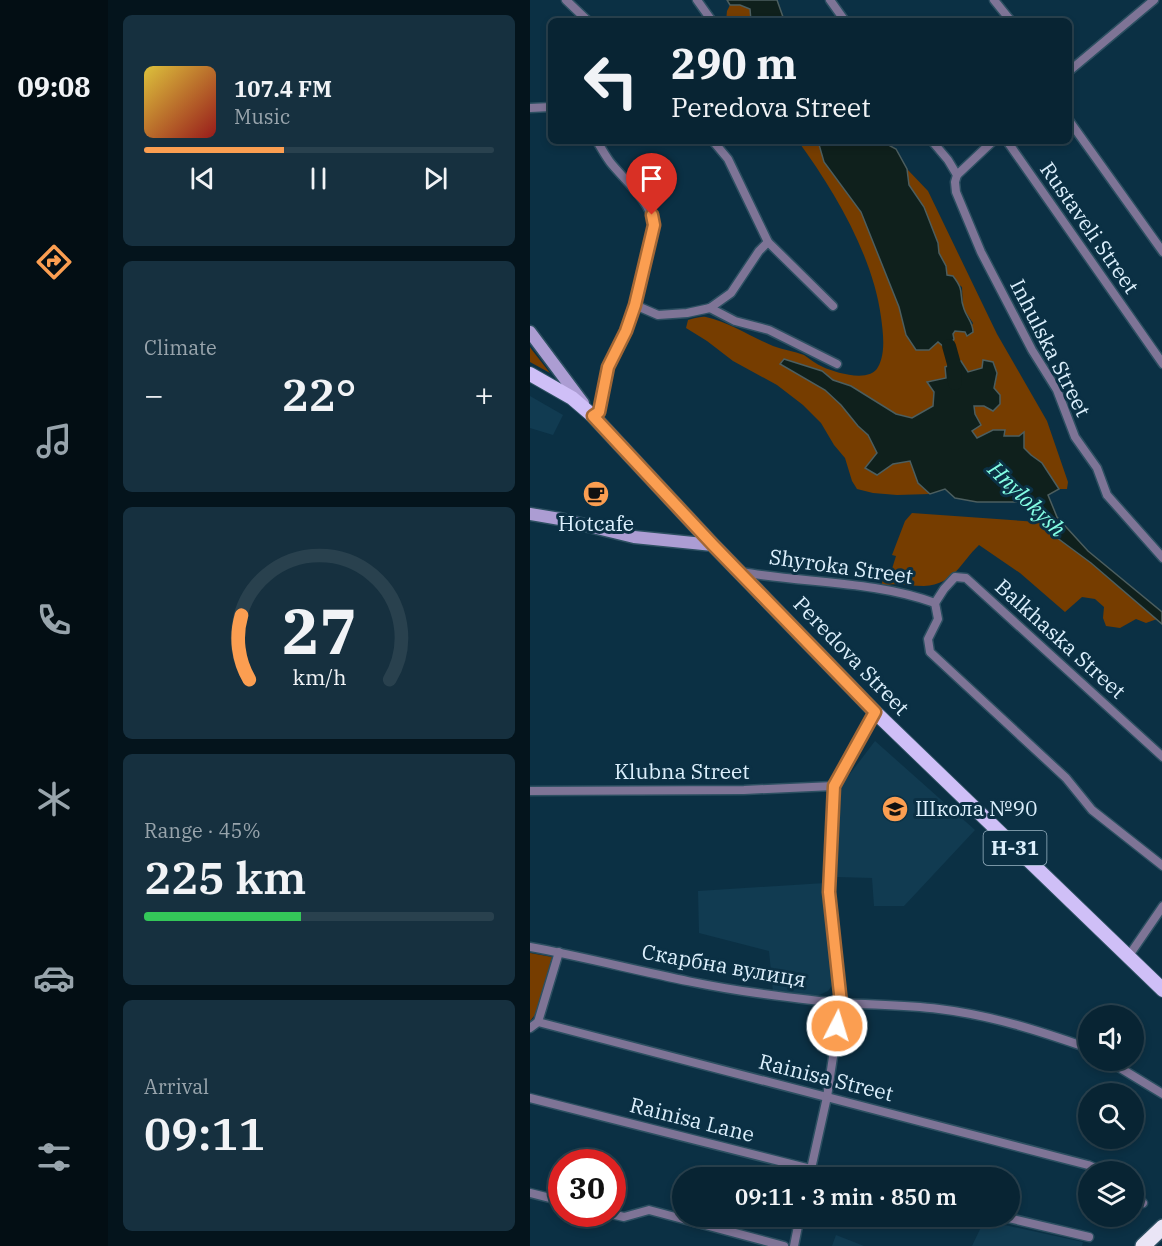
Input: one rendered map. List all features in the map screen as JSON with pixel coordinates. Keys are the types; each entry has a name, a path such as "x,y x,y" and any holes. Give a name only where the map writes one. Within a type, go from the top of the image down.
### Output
{"highway":[{"path":"1143,1246 1163,1227"}],"main road":[{"name":"Peredova Street","path":"530,332 593,416 713,545 875,712 1163,990"},
{"name":"Н-31","path":"530,374 572,398 593,416"},
{"path":"530,514 634,537 713,545"}],"street":[{"path":"566,0 585,18"},
{"path":"697,0 710,18"},
{"path":"830,0 843,18"},
{"path":"994,0 1009,18"},
{"path":"1072,69 1154,0"},
{"path":"530,108 548,107"},
{"path":"1072,125 1163,252"},
{"path":"593,416 599,412 608,367 626,331 635,305 654,225 652,215 599,144"},
{"path":"716,144 728,159 768,242 833,306"},
{"name":"Inhulska Street","path":"935,144 948,159 957,175 956,192 981,252 1032,350 1057,390 1074,437 1097,468 1107,495 1163,558"},
{"path":"957,175 990,144"},
{"name":"Rustaveli Street","path":"1009,144 1163,364"},
{"path":"635,305 658,315 687,313 710,308 731,293 759,251 768,242"},
{"path":"710,308 735,321 769,330 837,364"},
{"name":"Shyroka Street","path":"740,572 781,579 887,590 935,603"},
{"name":"Balkhaska Street","path":"935,603 954,577 966,578 1163,757"},
{"path":"935,603 938,619 928,639 930,652 1066,778 1092,810 1163,866"},
{"path":"811,1167 827,1097 841,1003 829,892 834,786 875,712"},
{"name":"Klubna Street","path":"530,791 744,790 834,786"},
{"path":"1128,957 1163,906"},
{"name":"Скарбна вулиця","path":"530,947 689,982 756,993 841,1003 938,1009 982,1016 1078,1045"},
{"path":"530,1029 538,1022 559,952"},
{"name":"Rainisa Street","path":"538,1022 1078,1162"},
{"path":"1123,1071 1142,1084 1163,1094"},
{"name":"Rainisa Lane","path":"530,1098 788,1167"},
{"path":"530,1193 548,1198"},
{"path":"626,1216 649,1210 784,1246"},
{"path":"1020,1221 1089,1237"},
{"path":"794,1246 798,1227"}],"shaded area":[{"path":"730,5 740,5 751,9 751,18 726,18"},
{"path":"800,144 819,144 824,162 861,212 899,307 906,334 938,342 955,331 965,332 967,336 973,323 963,308 962,287 947,275 946,266 939,253 938,243 924,207 909,185 907,169 928,191 997,334 1047,421 1068,482 1067,489 1059,489 1042,463 1024,448 1019,436 1004,436 1005,431 993,430 977,438 972,431 974,406 984,406 1000,395 994,388 997,373 982,368 967,372 961,361 945,367 946,378 934,392 933,406 912,418 896,414 851,386 833,380 822,371 784,359 780,364 826,390 868,435 877,453 866,468 877,475 893,464 910,461 918,483 930,494 897,495 857,489 845,458 821,423 803,405 777,385 733,361 686,328 688,320 699,317 715,319 773,346 804,355 820,366 836,372 861,376 874,372 881,361 883,349 877,294 861,247 825,181"},
{"path":"530,347 532,350 550,373 530,362"},
{"path":"530,396 563,415 553,435 530,428"},
{"path":"912,513 1038,522 1044,520 1056,537 1091,563 1157,619 1146,623 1136,619 1120,628 1106,626 1103,618 1104,607 1095,599 1082,597 1065,612 1020,573 979,545 950,577 943,581 924,586 897,584 881,586 886,571 891,572 896,556 892,555 905,521"},
{"name":"Школа №90","path":"875,741 975,830 904,906 874,906 872,878 837,877 840,787"},
{"path":"825,883 836,980 828,991 813,998 773,992 769,951 699,933 698,891"},
{"path":"530,953 552,957 538,1011 530,1021"},
{"path":"981,1227 1014,1227 1083,1242 1082,1246 972,1246"},
{"path":"836,1235 864,1246 832,1246"}],"water":[{"path":"727,0 777,0 783,18 751,18 750,9 740,5 730,5"},
{"path":"819,144 887,144 896,149 907,169 909,185 924,207 938,243 939,253 946,266 947,275 953,276 961,290 962,304 973,332 967,336 965,332 955,331 954,339 949,346 944,347 938,342 929,350 916,350 906,335 899,307 861,212 824,162"},
{"path":"784,359 822,371 833,380 851,386 896,414 912,418 933,406 934,392 927,382 946,378 945,367 961,361 968,372 982,368 983,360 993,362 997,373 994,388 1000,395 1000,404 993,411 984,406 974,406 975,414 981,425 972,431 977,438 993,430 1005,430 1004,436 1019,436 1024,432 1024,448 1042,463 1059,489 1048,495 1057,517 1088,551 1162,612 1162,624 1091,563 1056,537 1028,502 977,502 955,498 945,489 930,494 918,483 910,461 893,464 877,475 865,468 877,453 868,435 825,390 780,364"}],"waterway":[{"name":"Hnylokysh","path":"949,346 954,364 955,383"}],"place":[{"name":"Hotcafe","path":"596,494"},
{"name":"Школа №90","path":"895,809"}],"route":[{"path":"652,215 654,225 652,236 635,305 626,331 608,367 599,412 593,416 713,545 875,712 834,786 829,892 841,1003 837,1026"}]}
